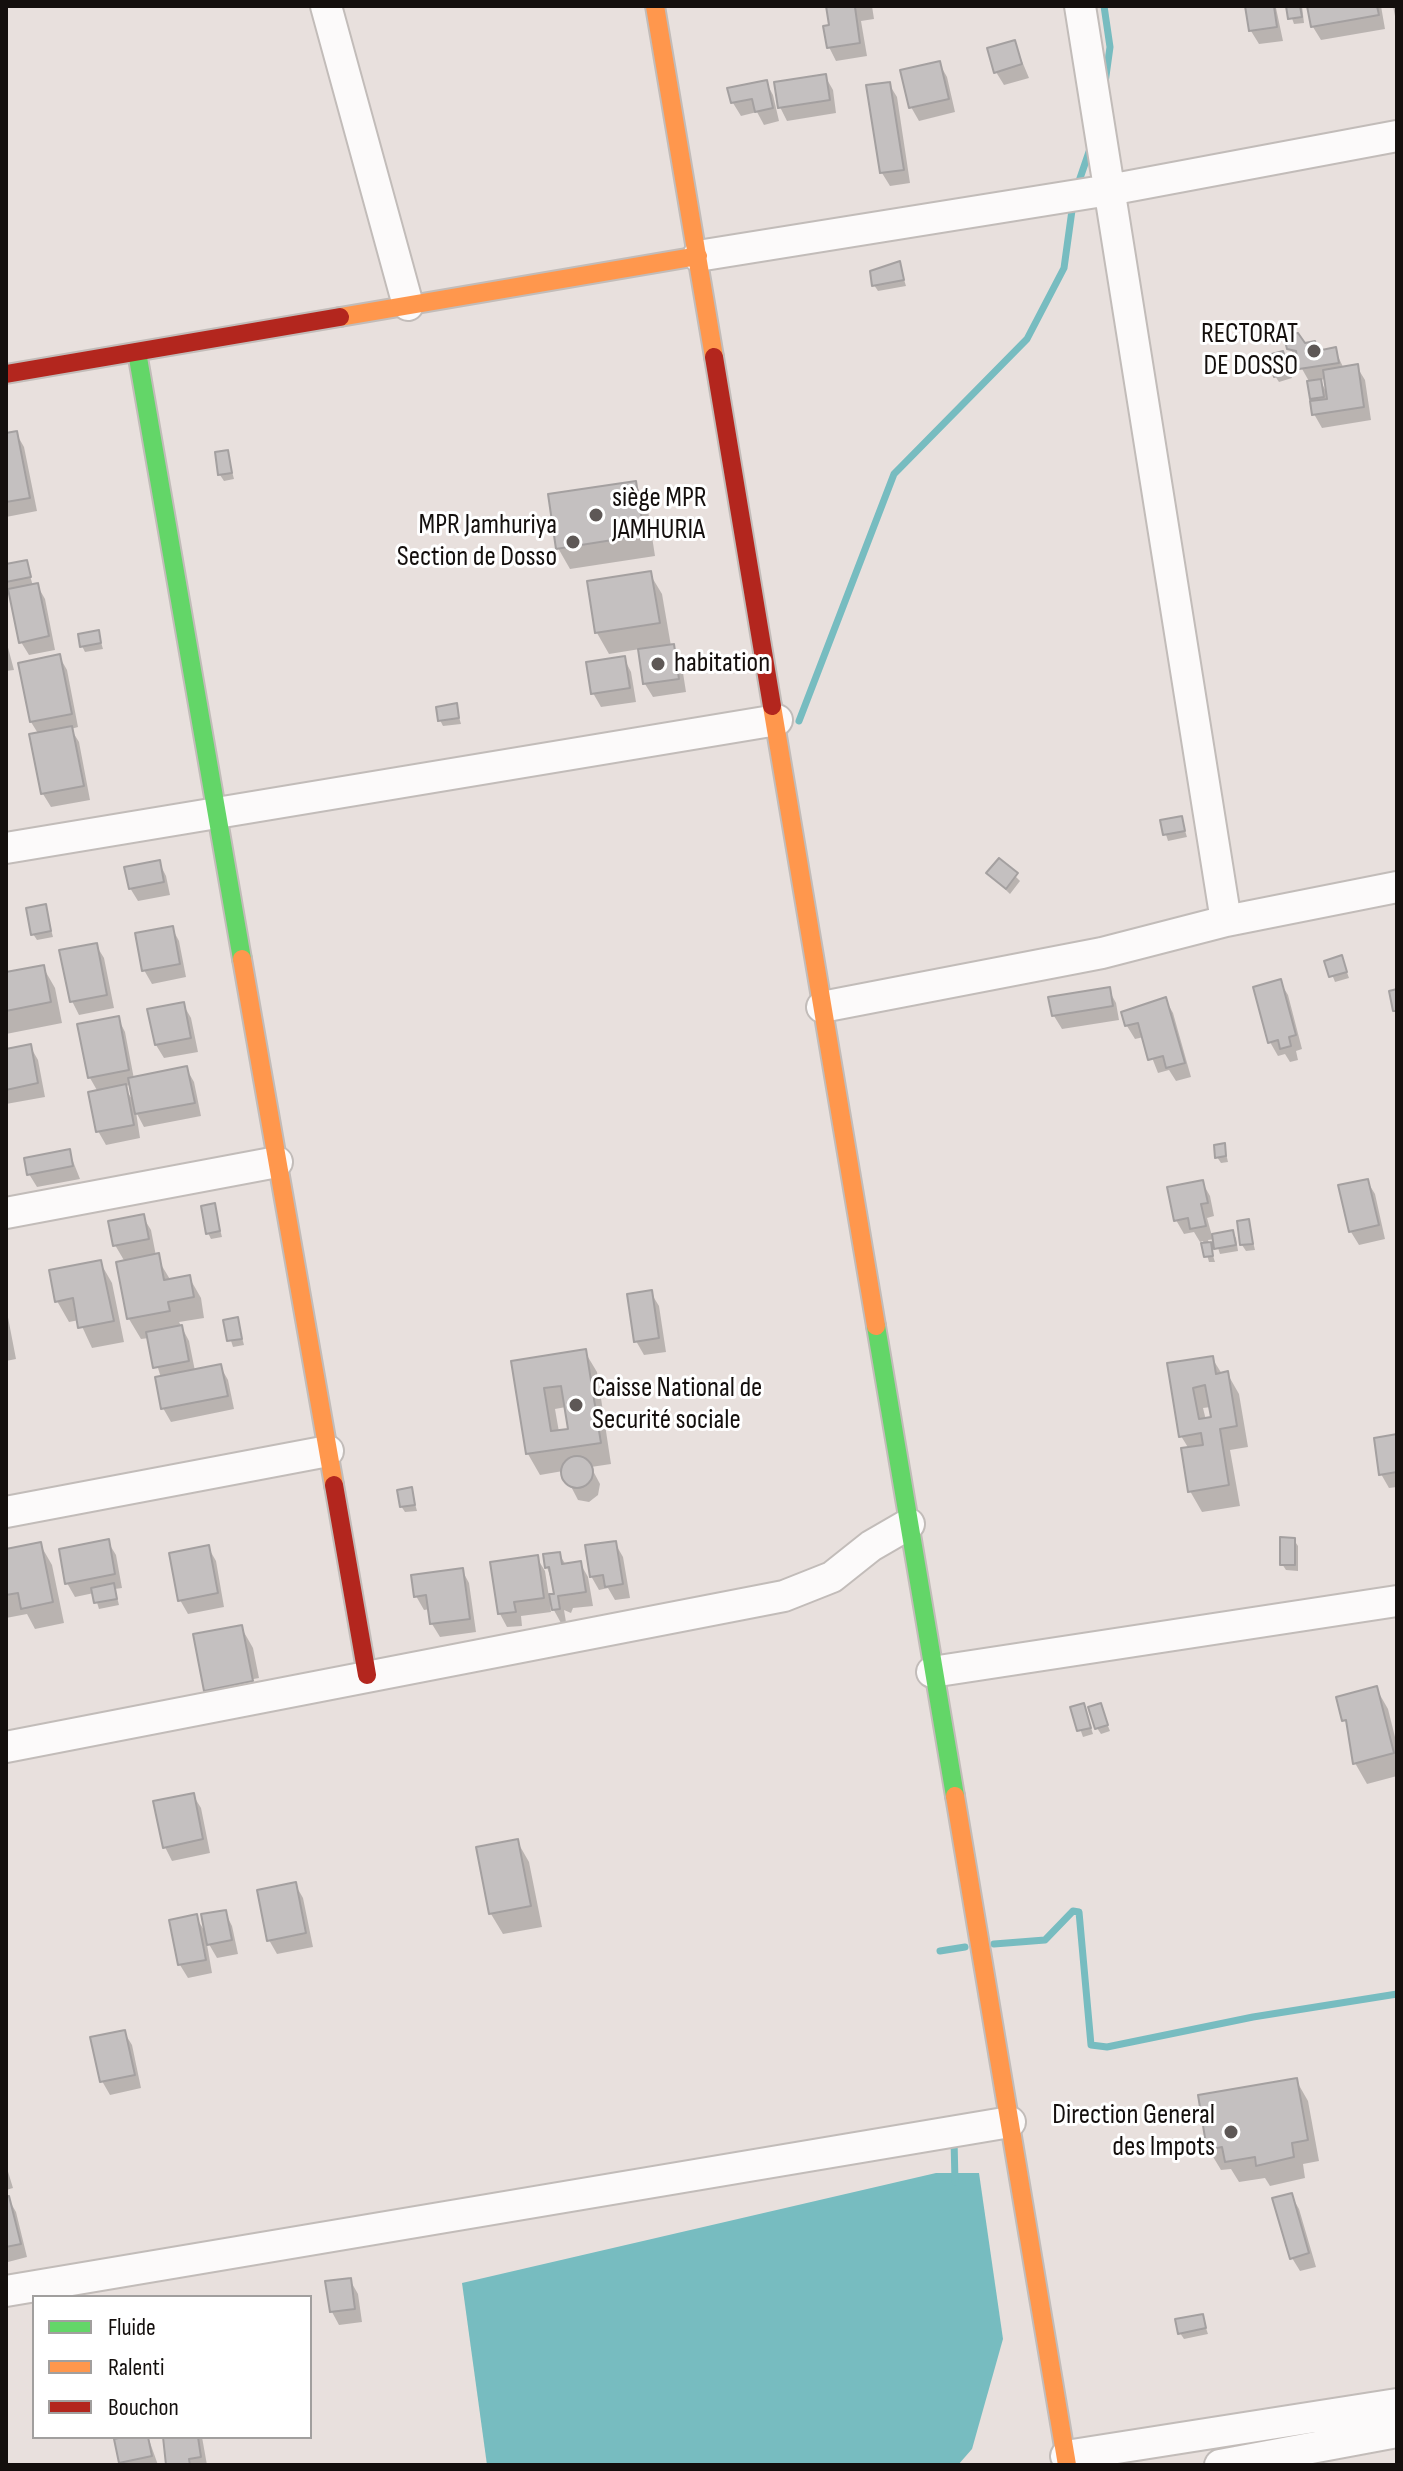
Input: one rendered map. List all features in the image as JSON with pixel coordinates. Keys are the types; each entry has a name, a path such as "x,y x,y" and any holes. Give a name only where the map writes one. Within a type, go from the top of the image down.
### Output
{"main road":[{"path":"655,6 777,720 932,1672 1066,2461"},
{"path":"6,374 698,256"},
{"path":"137,352 367,1675"}],"street":[{"path":"326,6 408,305"},
{"path":"1080,6 1226,921"},
{"path":"698,256 1109,190 1397,136"},
{"path":"6,848 777,720"},
{"path":"822,1007 1102,953 1226,921 1397,887"},
{"path":"6,1213 277,1162"},
{"path":"6,1512 328,1451"},
{"path":"6,1747 784,1596 832,1577 871,1546 909,1524"},
{"path":"932,1672 1397,1601"},
{"path":"6,2291 1010,2122"},
{"path":"1066,2461 1397,2404"},
{"path":"1220,2465 1397,2432"}],"water":[{"path":"936,2173 979,2173 1003,2339 972,2449 958,2465 487,2465 462,2283"}],"building":[{"path":"826,6 864,6 855,7 860,43 827,48 823,26 829,25"},
{"path":"1245,6 1274,6 1277,27 1249,31"},
{"path":"1286,6 1300,6 1302,17 1288,19"},
{"path":"1307,6 1377,6 1379,15 1311,27"},
{"path":"1015,40 1022,64 994,73 987,48"},
{"path":"940,61 949,99 909,108 900,70"},
{"path":"826,74 830,100 778,108 774,82"},
{"path":"767,80 773,108 755,112 752,99 731,103 727,88"},
{"path":"890,82 904,170 880,173 866,85"},
{"path":"900,261 904,280 872,286 870,271"},
{"name":"RECTORAT DE DOSSO","path":"1298,333 1305,343 1315,341 1317,351 1336,347 1339,363 1299,369 1296,351 1287,349 1285,341 1289,334"},
{"path":"1283,351 1290,372 1274,377 1268,355"},
{"path":"1358,364 1364,407 1312,415 1310,401 1327,399 1323,370"},
{"path":"1321,379 1324,397 1310,399 1307,381"},
{"path":"17,431 30,498 6,502 6,433"},
{"path":"228,450 232,473 218,475 215,452"},
{"name":"siège MPR JAMHURIA","path":"636,481 644,535 556,549 548,494"},
{"path":"27,560 31,577 6,582 6,564"},
{"path":"651,571 660,623 595,633 587,581"},
{"path":"38,583 49,636 19,643 8,589"},
{"path":"99,630 101,643 80,647 78,634"},
{"name":"habitation","path":"674,644 679,679 643,684 638,649"},
{"path":"60,654 72,714 30,722 18,663"},
{"path":"625,656 630,688 591,694 586,662"},
{"path":"457,703 459,718 438,721 436,707"},
{"path":"72,726 84,786 41,794 29,734"},
{"path":"1182,816 1185,831 1163,835 1160,820"},
{"path":"999,858 1018,873 1006,889 986,873"},
{"path":"160,860 164,882 129,889 124,867"},
{"path":"46,904 51,931 31,935 26,908"},
{"path":"173,926 180,964 142,971 135,933"},
{"path":"97,943 107,995 70,1002 59,950"},
{"path":"1342,955 1347,972 1329,977 1324,961"},
{"path":"44,965 51,1002 6,1011 6,972"},
{"path":"1281,979 1296,1035 1289,1037 1291,1046 1280,1049 1278,1040 1268,1043 1253,987"},
{"path":"1110,987 1113,1006 1052,1016 1048,997"},
{"path":"1397,989 1397,1011 1393,1011 1389,991"},
{"path":"1166,997 1185,1063 1166,1068 1163,1056 1148,1060 1138,1023 1125,1026 1121,1012"},
{"path":"184,1002 191,1038 155,1045 147,1009"},
{"path":"119,1016 129,1070 88,1078 77,1024"},
{"path":"31,1044 38,1083 6,1090 6,1049"},
{"path":"187,1066 195,1103 135,1114 128,1078"},
{"path":"126,1084 134,1125 96,1132 88,1092"},
{"path":"1225,1143 1226,1156 1215,1158 1214,1145"},
{"path":"70,1149 73,1166 27,1175 24,1158"},
{"path":"1368,1179 1379,1225 1349,1232 1338,1185"},
{"path":"1203,1180 1208,1203 1201,1204 1206,1226 1190,1229 1188,1218 1174,1221 1167,1187"},
{"path":"215,1203 220,1231 206,1234 201,1206"},
{"path":"144,1214 149,1239 113,1246 108,1221"},
{"path":"1249,1219 1253,1244 1240,1245 1237,1221"},
{"path":"1233,1230 1236,1245 1214,1249 1212,1234"},
{"path":"1211,1242 1213,1256 1204,1257 1201,1243"},
{"path":"159,1253 164,1280 190,1275 194,1297 168,1302 170,1311 127,1319 116,1262"},
{"path":"101,1260 114,1321 78,1328 73,1298 55,1302 49,1270"},
{"path":"652,1290 659,1338 634,1342 627,1294"},
{"path":"238,1317 242,1339 227,1341 223,1320"},
{"path":"182,1325 189,1361 153,1368 146,1332"},
{"path":"586,1349 601,1443 526,1454 511,1361","holes":["561,1386 568,1429 551,1431 544,1388"]},
{"path":"1213,1356 1216,1374 1228,1371 1237,1426 1220,1429 1229,1485 1188,1492 1181,1448 1203,1445 1201,1433 1179,1437 1167,1363","holes":["1205,1385 1211,1417 1199,1419 1193,1388"]},
{"path":"221,1364 228,1396 161,1409 155,1377"},
{"path":"1397,1434 1397,1472 1379,1475 1374,1438"},
{"path":"577,1456 589,1460 593,1472 589,1484 577,1488 565,1484 561,1472 565,1460"},
{"path":"412,1487 415,1505 400,1507 397,1490"},
{"path":"1280,1537 1295,1538 1295,1565 1280,1565"},
{"path":"109,1539 115,1574 65,1584 59,1549"},
{"path":"616,1541 623,1584 605,1587 603,1575 590,1577 585,1545"},
{"path":"41,1542 53,1602 21,1609 18,1593 6,1595 6,1549"},
{"path":"209,1545 218,1593 178,1601 169,1553"},
{"path":"560,1552 562,1564 581,1561 586,1592 558,1596 560,1609 552,1610 549,1594 554,1594 543,1554"},
{"path":"538,1555 544,1598 514,1602 516,1612 498,1614 490,1562"},
{"path":"463,1568 470,1619 430,1624 426,1595 414,1597 411,1575"},
{"path":"114,1583 117,1599 94,1603 91,1588"},
{"path":"242,1625 253,1681 204,1691 193,1634"},
{"path":"1377,1686 1394,1753 1353,1764 1346,1720 1342,1721 1336,1697"},
{"path":"1084,1703 1091,1728 1077,1731 1070,1707"},
{"path":"1101,1703 1108,1725 1095,1729 1088,1707"},
{"path":"194,1793 203,1839 163,1848 153,1801"},
{"path":"518,1839 531,1906 489,1914 476,1847"},
{"path":"296,1882 306,1933 267,1941 257,1890"},
{"path":"226,1910 232,1940 207,1945 201,1914"},
{"path":"197,1914 206,1960 178,1965 169,1920"},
{"path":"125,2030 135,2075 100,2082 90,2037"},
{"path":"1297,2078 1308,2140 1292,2143 1294,2157 1256,2166 1255,2157 1225,2162 1222,2147 1207,2150 1198,2095"},
{"path":"1292,2193 1309,2253 1290,2259 1272,2198"},
{"path":"9,2196 21,2244 6,2247 6,2197"},
{"path":"351,2278 355,2309 330,2312 325,2281"},
{"path":"1203,2314 1206,2328 1178,2334 1175,2319"},
{"path":"114,2439 148,2439 152,2456 119,2463"},
{"path":"163,2439 198,2439 201,2457 189,2459 190,2465 166,2465"}],"waterway":[{"path":"1104,6 1110,47 1105,83"},
{"path":"1077,187 1091,146"},
{"path":"799,721 894,474 1027,339 1064,268 1073,203"},
{"path":"994,1944 1045,1940 1073,1911 1079,1912 1091,2045 1107,2047 1253,2017 1397,1994"},
{"path":"940,1951 965,1947"},
{"path":"954,2139 955,2182"}],"traffic: fast":[{"path":"137,352 242,959"},
{"path":"876,1326 955,1796"}],"traffic: slow":[{"path":"655,6 714,357"},
{"path":"340,317 698,256"},
{"path":"772,706 876,1326"},
{"path":"242,959 334,1485"},
{"path":"955,1796 1067,2465"}],"traffic: jam":[{"path":"6,374 340,317"},
{"path":"714,357 772,706"},
{"path":"334,1485 367,1675"}],"place":[{"name":"RECTORAT DE DOSSO","path":"1314,351"},
{"name":"siège MPR JAMHURIA","path":"596,515"},
{"name":"MPR Jamhuriya Section de Dosso","path":"573,542"},
{"name":"habitation","path":"658,664"},
{"name":"Caisse National de Securité sociale","path":"576,1405"},
{"name":"Direction General des Impots","path":"1231,2132"}]}
